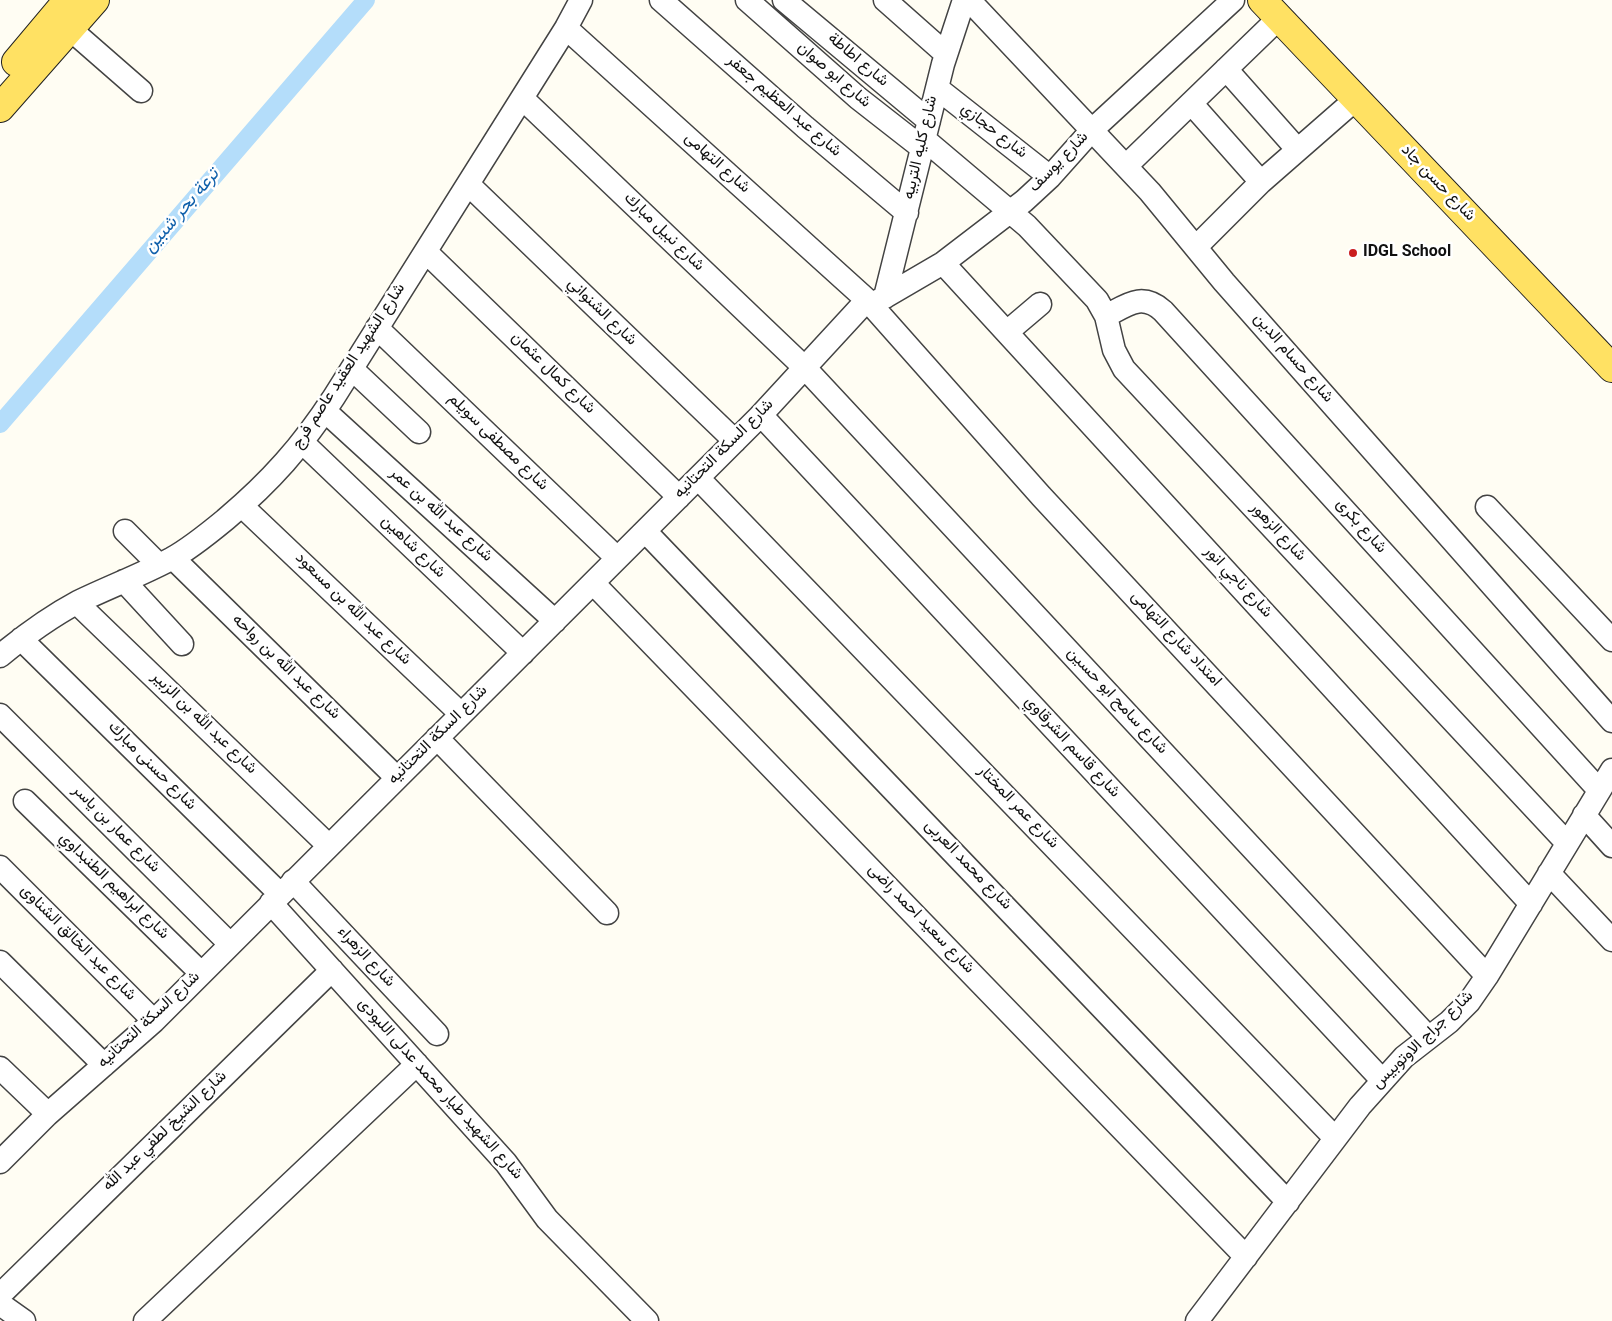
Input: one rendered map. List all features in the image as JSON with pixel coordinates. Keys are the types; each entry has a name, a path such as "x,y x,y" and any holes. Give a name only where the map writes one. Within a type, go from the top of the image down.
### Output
{"main road":[{"path":"0,81 61,10 95,0"},
{"name":"شارع حسن جاد","path":"1270,9 1612,368"},
{"path":"0,108 61,10"}],"street":[{"name":"شارع الشهيد العقيد عاصم فرج","path":"0,656 44,622 77,603 166,562 207,535 242,506 271,478 302,442 325,411 566,28 581,0"},
{"name":"شارع عبد العظيم جعفر","path":"661,0 805,127 907,213"},
{"name":"شارع ابو صوان","path":"747,0 858,98 925,136"},
{"name":"شارع اطاطة","path":"784,0 925,136"},
{"path":"885,0 946,54"},
{"name":"شارع كليه التربيه","path":"874,301 907,213 946,54 964,0"},
{"name":"شارع حسام الدين","path":"969,0 1126,166 1224,282 1612,721"},
{"name":"شارع يوسف","path":"874,301 943,264 1030,195 1092,130 1233,0"},
{"path":"1126,166 1226,69 1270,9"},
{"path":"61,10 141,91"},
{"name":"شارع التهامى","path":"566,28 874,301"},
{"path":"1226,69 1297,149"},
{"name":"شارع حجازي","path":"937,88 1050,176"},
{"name":"شارع نبيل مبارك","path":"522,98 805,368"},
{"path":"1196,247 1261,182 1356,100"},
{"path":"1191,103 1261,182"},
{"name":"شارع الزهور","path":"925,136 1035,234 1097,300 1106,316 1114,350 1124,369 1567,843"},
{"name":"شارع الشنواني","path":"468,184 735,441"},
{"name":"شارع كمال عثمان","path":"426,252 679,497"},
{"name":"شارع ناجي انور","path":"943,264 1531,904"},
{"name":"شارع السكة التحتانيه","path":"0,1160 48,1114 154,1021 874,301"},
{"name":"امتداد شارع التهامى","path":"874,301 1041,496 1487,976"},
{"name":"شارع بكرى","path":"1106,316 1138,301 1147,301 1163,311 1600,790"},
{"path":"1007,332 1040,304"},
{"name":"شارع مصطفى سويلم","path":"377,328 617,558"},
{"name":"شارع سامح ابو حسين","path":"805,368 1428,1037"},
{"path":"352,369 419,432"},
{"name":"شارع عبد الله بن عمر","path":"325,411 555,620"},
{"name":"شارع قاسم الشرقاوي","path":"761,415 1382,1080"},
{"name":"شارع شاهين","path":"302,442 522,653"},
{"name":"شارع عمر المختار","path":"698,478 1335,1138"},
{"name":"شارع عبد الله بن مسعود","path":"242,506 461,714"},
{"path":"1487,507 1612,640"},
{"name":"شارع عبد الله بن رواحه","path":"125,531 166,562 397,778"},
{"name":"شارع محمد العربى","path":"645,531 1288,1202"},
{"path":"124,581 182,644"},
{"name":"شارع سعيد احمد راضى","path":"593,582 1246,1258"},
{"name":"شارع عبد الله بن الزبير","path":"77,603 329,846"},
{"name":"شارع حسنى مبارك","path":"21,638 282,893"},
{"name":"شارع عمار بن ياسر","path":"0,715 230,944"},
{"path":"437,738 607,912"},
{"name":"شارع جراج الاوتوبيس","path":"1197,1321 1335,1138 1382,1080 1404,1057 1449,1022 1470,1002 1612,770"},
{"name":"شارع ابراهيم الطنبداوي","path":"25,800 202,973"},
{"path":"1584,816 1612,846"},
{"name":"شارع عبد الخالق الشناوى","path":"0,867 154,1021"},
{"path":"1549,873 1612,940"},
{"name":"شارع الشهيد طيار محمد عدلى اللبودى","path":"282,893 332,970 513,1170 536,1206 547,1219 647,1321"},
{"name":"شارع الزهراء","path":"282,893 436,1034"},
{"path":"0,962 104,1065"},
{"name":"شارع الشيخ لطفي عبد الله","path":"1,1305 332,970"},
{"path":"145,1321 417,1064"},
{"path":"0,1068 48,1114"},
{"path":"1,1305 24,1321"}],"waterway":[{"name":"ترعة بحر شبين","path":"0,424 366,0"}],"place":[{"name":"IDGL School","path":"1353,253"}]}
